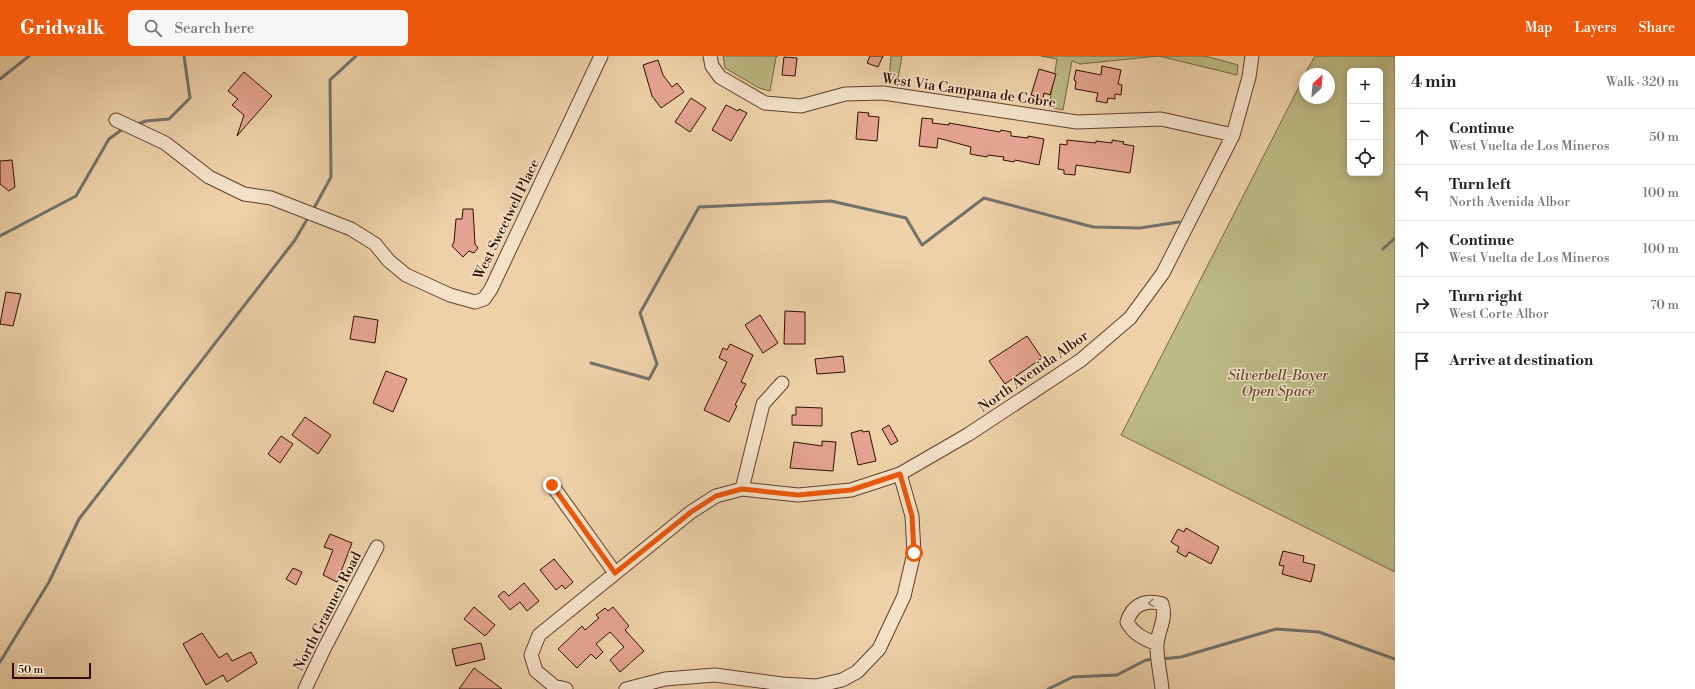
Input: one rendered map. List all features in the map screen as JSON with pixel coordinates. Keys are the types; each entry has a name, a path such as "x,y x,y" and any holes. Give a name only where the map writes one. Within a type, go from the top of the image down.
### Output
{"street":[{"name":"West Sweetwell Place","path":"116,120 165,143 209,177 244,194 271,198 350,228 375,244 389,261 406,275 450,295 475,302 484,298 491,289 601,56"},
{"name":"North Avenida Albor","path":"742,489 798,495 851,490 900,474 969,434 1081,360 1130,318 1164,273 1233,134 1249,77 1252,56"},
{"name":"West Via Campana de Cobre","path":"711,61 720,77 765,102 801,106 845,94 883,93 1077,122 1161,119 1233,134"},
{"path":"566,689 554,686 536,671 531,654 539,635 691,512 716,496 742,489 763,404 782,383"},
{"path":"626,689 665,679 715,675 782,684 816,686 842,680 858,672 879,649 893,622 904,596 914,553 912,516 900,474"},
{"path":"552,485 615,573"},
{"name":"North Grannen Road","path":"305,689 377,547"},
{"path":"1157,644 1162,689"}],"green space":[{"path":"723,56 778,56 776,57 770,91 759,88 725,68"},
{"path":"891,56 902,56 897,84 889,81"},
{"path":"1041,56 1159,56 1080,64 1072,61 1063,110 1049,107 1057,59"},
{"path":"1159,56 1205,56 1238,65 1237,75"},
{"name":"Silverbell-Boyer Open Space","path":"1315,56 1395,56 1395,572 1121,435 1299,87 1299,104 1335,104 1335,68 1308,68"}],"building":[{"path":"870,56 883,56 878,67 867,63"},
{"path":"784,57 797,58 795,76 782,75"},
{"path":"658,60 663,75 672,87 677,83 684,92 661,108 652,96 643,65"},
{"path":"1102,66 1121,70 1118,84 1122,85 1121,95 1115,94 1115,99 1108,98 1107,103 1096,101 1098,93 1075,89 1076,81 1074,80 1076,70 1101,75"},
{"path":"1039,69 1056,74 1050,95 1044,93 1043,99 1031,95"},
{"path":"244,72 272,96 237,136 244,115 232,105 238,99 228,91"},
{"path":"691,98 706,108 690,132 675,122"},
{"path":"726,105 738,111 739,109 747,113 731,141 712,130"},
{"path":"858,112 869,113 868,116 879,117 877,141 856,139"},
{"path":"922,118 933,119 932,123 949,125 949,123 1000,132 1001,130 1011,132 1011,136 1028,138 1028,136 1044,139 1039,165 1015,160 1014,162 1003,160 1004,157 988,155 987,157 970,154 971,147 938,138 937,148 919,146"},
{"path":"1067,140 1112,143 1112,140 1124,142 1123,144 1134,146 1130,173 1076,165 1075,175 1064,174 1064,170 1058,169 1060,144 1067,145"},
{"path":"12,160 15,187 9,191 0,184 0,161"},
{"path":"463,209 473,209 475,244 478,248 474,253 469,251 463,257 452,246 454,242 456,219 462,219"},
{"path":"6,292 21,294 13,326 0,324"},
{"path":"785,311 805,312 805,344 784,344"},
{"path":"760,315 778,343 763,353 745,325"},
{"path":"354,316 378,320 375,343 350,339"},
{"path":"1027,336 1042,358 1005,384 989,361"},
{"path":"730,344 753,355 741,382 746,384 735,405 737,406 729,422 704,410 727,362 719,358 723,348 727,350"},
{"path":"843,356 845,372 817,374 815,359"},
{"path":"386,371 407,379 393,412 373,403"},
{"path":"796,407 822,408 822,426 792,425 792,415 796,415"},
{"path":"305,417 331,435 318,454 292,435"},
{"path":"889,425 898,441 891,445 882,429"},
{"path":"862,430 863,432 869,431 876,461 858,465 851,433"},
{"path":"281,436 293,444 280,463 268,454"},
{"path":"822,441 836,442 833,471 790,468 794,442 822,446"},
{"path":"1186,528 1219,547 1211,564 1189,552 1186,557 1177,552 1179,547 1171,542 1178,529 1184,532"},
{"path":"330,534 352,543 337,582 323,575 333,550 324,547"},
{"path":"1283,551 1304,556 1303,562 1315,565 1311,582 1282,574 1284,566 1279,565"},
{"path":"554,559 573,582 565,589 562,585 556,590 540,570"},
{"path":"293,568 302,572 296,585 286,579"},
{"path":"524,583 539,601 527,611 520,602 510,610 498,596 504,591 509,596"},
{"path":"474,607 495,625 485,636 464,619"},
{"path":"613,607 629,626 625,630 644,651 620,672 610,660 624,647 610,632 596,644 603,652 596,659 591,654 577,668 558,649 582,626 585,630 599,618 596,615 605,608 608,611"},
{"path":"202,633 219,658 227,653 232,661 251,652 257,663 227,682 223,675 206,685 183,644"},
{"path":"481,643 485,659 456,666 452,649"},
{"path":"474,668 502,689 459,689"}],"waterway":[{"path":"0,79 29,56"},
{"path":"135,125 146,121 169,119 190,98 184,56"},
{"path":"313,210 331,177 330,80 356,56"},
{"path":"0,236 76,196 109,139 124,128"},
{"path":"591,363 649,379 657,364 640,313 699,207 831,201 906,218 922,245 984,198 1093,227 1140,228 1179,222"},
{"path":"0,662 49,582 79,519 295,240 309,216"},
{"path":"1383,249 1395,238"},
{"path":"1161,659 1181,657 1276,629 1319,632 1395,659"},
{"path":"1048,689 1073,677 1117,675 1146,660 1154,659"}],"route":[{"path":"552,485 615,573 691,512 716,496 742,489 798,495 851,490 900,474 912,516 914,553"}]}
